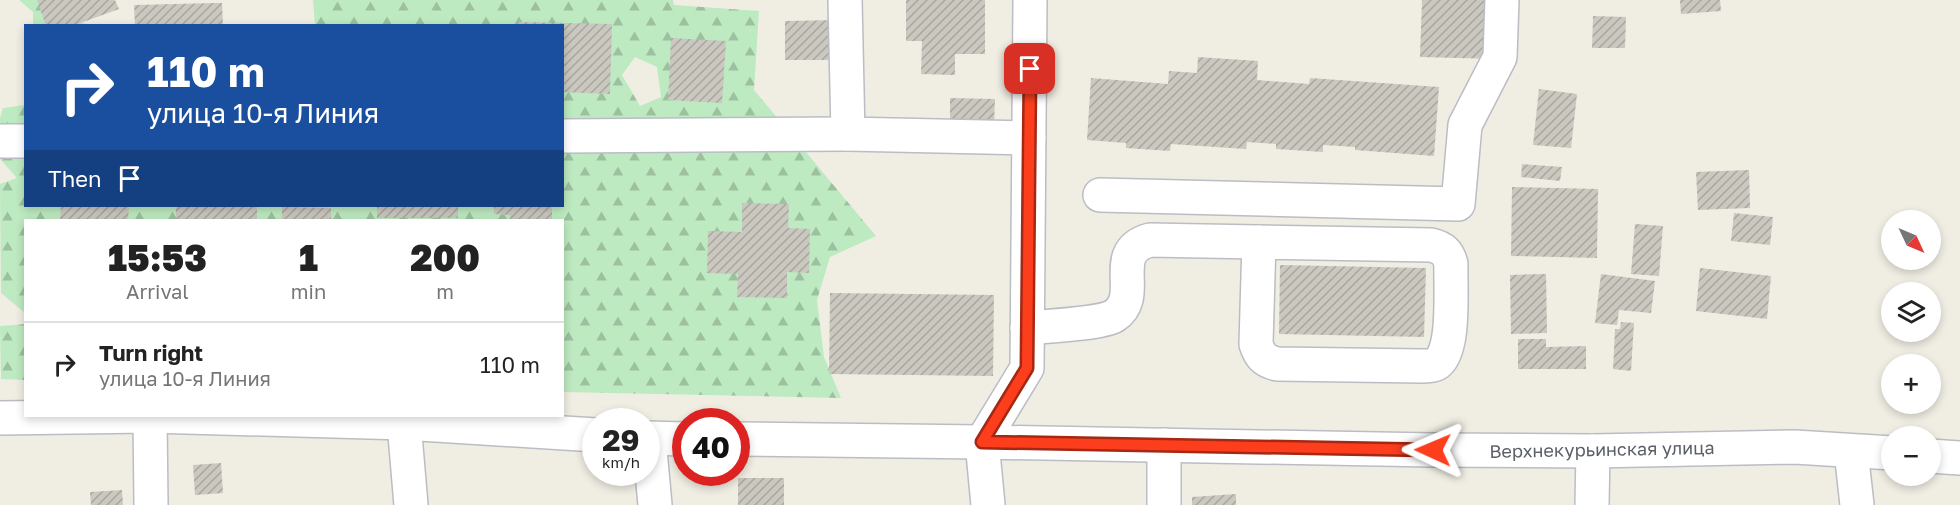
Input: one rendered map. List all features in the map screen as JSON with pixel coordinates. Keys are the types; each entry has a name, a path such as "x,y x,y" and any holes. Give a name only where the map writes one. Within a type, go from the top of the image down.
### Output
{"street":[{"path":"845,0 848,134"},
{"path":"988,505 982,442 1027,368 1030,0"},
{"path":"1100,195 1458,204 1465,125 1500,57 1502,0"},
{"path":"564,136 848,134 1029,138"},
{"path":"0,141 24,141"},
{"path":"1027,328 1102,321 1114,316 1121,309 1127,296 1128,260 1131,250 1140,243 1150,240 1431,245 1441,247 1449,255 1451,264 1449,341 1445,355 1436,364 1422,366 1277,364 1266,361 1259,355 1256,344 1259,242"},
{"path":"0,418 75,417"},
{"path":"150,417 151,505"},
{"path":"186,417 404,423 582,434"},
{"path":"404,423 411,505"},
{"name":"Верхнекурьинская улица","path":"750,439 1433,450 1593,451 1795,447 1881,452"},
{"path":"1164,445 1164,505"},
{"path":"1851,450 1857,505"},
{"path":"1592,505 1593,451"},
{"path":"1941,457 1960,458"},
{"path":"653,486 655,505"}],"green space":[{"path":"19,0 66,0 80,22 85,24 33,24 33,12"},
{"path":"313,0 673,0 674,5 759,11 754,90 876,236 830,257 817,300 824,357 841,398 564,392 564,219 24,219 24,312 1,293 0,184 17,178 0,159 0,118 3,108 24,105 24,207 564,207 564,24 315,24","holes":["635,57 657,67 661,97 640,106 622,75"]},
{"path":"24,324 24,380 1,379 0,326"}],"building":[{"path":"37,0 115,0 119,9 78,24 45,24"},
{"path":"906,0 985,0 985,54 955,54 955,75 921,74 922,41 906,41"},
{"path":"1422,0 1489,0 1494,59 1420,57"},
{"path":"1680,0 1720,0 1721,11 1681,14"},
{"path":"222,3 223,24 135,24 134,5"},
{"path":"1593,16 1626,17 1625,48 1592,48"},
{"path":"838,20 838,60 785,60 785,21"},
{"path":"519,22 612,24 610,94 564,92 564,24 519,24"},
{"path":"671,38 726,41 722,103 668,100"},
{"path":"1198,57 1258,61 1257,80 1309,84 1310,78 1439,87 1434,156 1355,150 1355,147 1323,145 1323,152 1276,149 1276,144 1247,142 1246,149 1171,144 1170,151 1126,148 1126,143 1087,140 1091,78 1168,84 1169,71 1197,73"},
{"path":"1539,89 1577,94 1571,148 1533,145"},
{"path":"950,98 995,99 994,126 950,124"},
{"path":"1522,164 1562,167 1560,181 1521,177"},
{"path":"1749,170 1750,208 1698,210 1696,172"},
{"path":"1512,187 1598,189 1597,258 1511,256"},
{"path":"742,203 789,204 788,228 810,229 809,273 787,272 787,298 737,297 738,274 707,273 708,231 742,232"},
{"path":"61,207 129,207 128,219 60,219"},
{"path":"176,207 257,207 257,219 176,219"},
{"path":"282,207 331,208 331,219 282,219"},
{"path":"377,207 458,207 458,218 377,218"},
{"path":"494,207 552,207 552,219 510,219 510,215 494,214"},
{"path":"1734,213 1773,217 1770,245 1731,241"},
{"path":"1635,224 1663,226 1659,276 1631,274"},
{"path":"1280,265 1426,268 1424,337 1279,334"},
{"path":"1700,268 1771,276 1767,319 1696,311"},
{"path":"1546,274 1547,333 1511,334 1510,275"},
{"path":"1601,274 1655,281 1651,313 1619,310 1617,325 1595,323"},
{"path":"830,293 994,295 993,376 829,374"},
{"path":"1621,322 1634,323 1631,371 1613,369 1615,329 1620,329"},
{"path":"1518,339 1546,339 1546,347 1586,346 1586,369 1518,369"},
{"path":"221,463 223,493 195,495 193,465"},
{"path":"750,478 784,478 784,505 738,505 738,486 750,486"},
{"path":"122,490 123,505 91,505 90,492"},
{"path":"1236,494 1236,505 1192,505 1192,497"}],"route":[{"path":"1030,69 1027,368 982,442 1433,450"}]}
